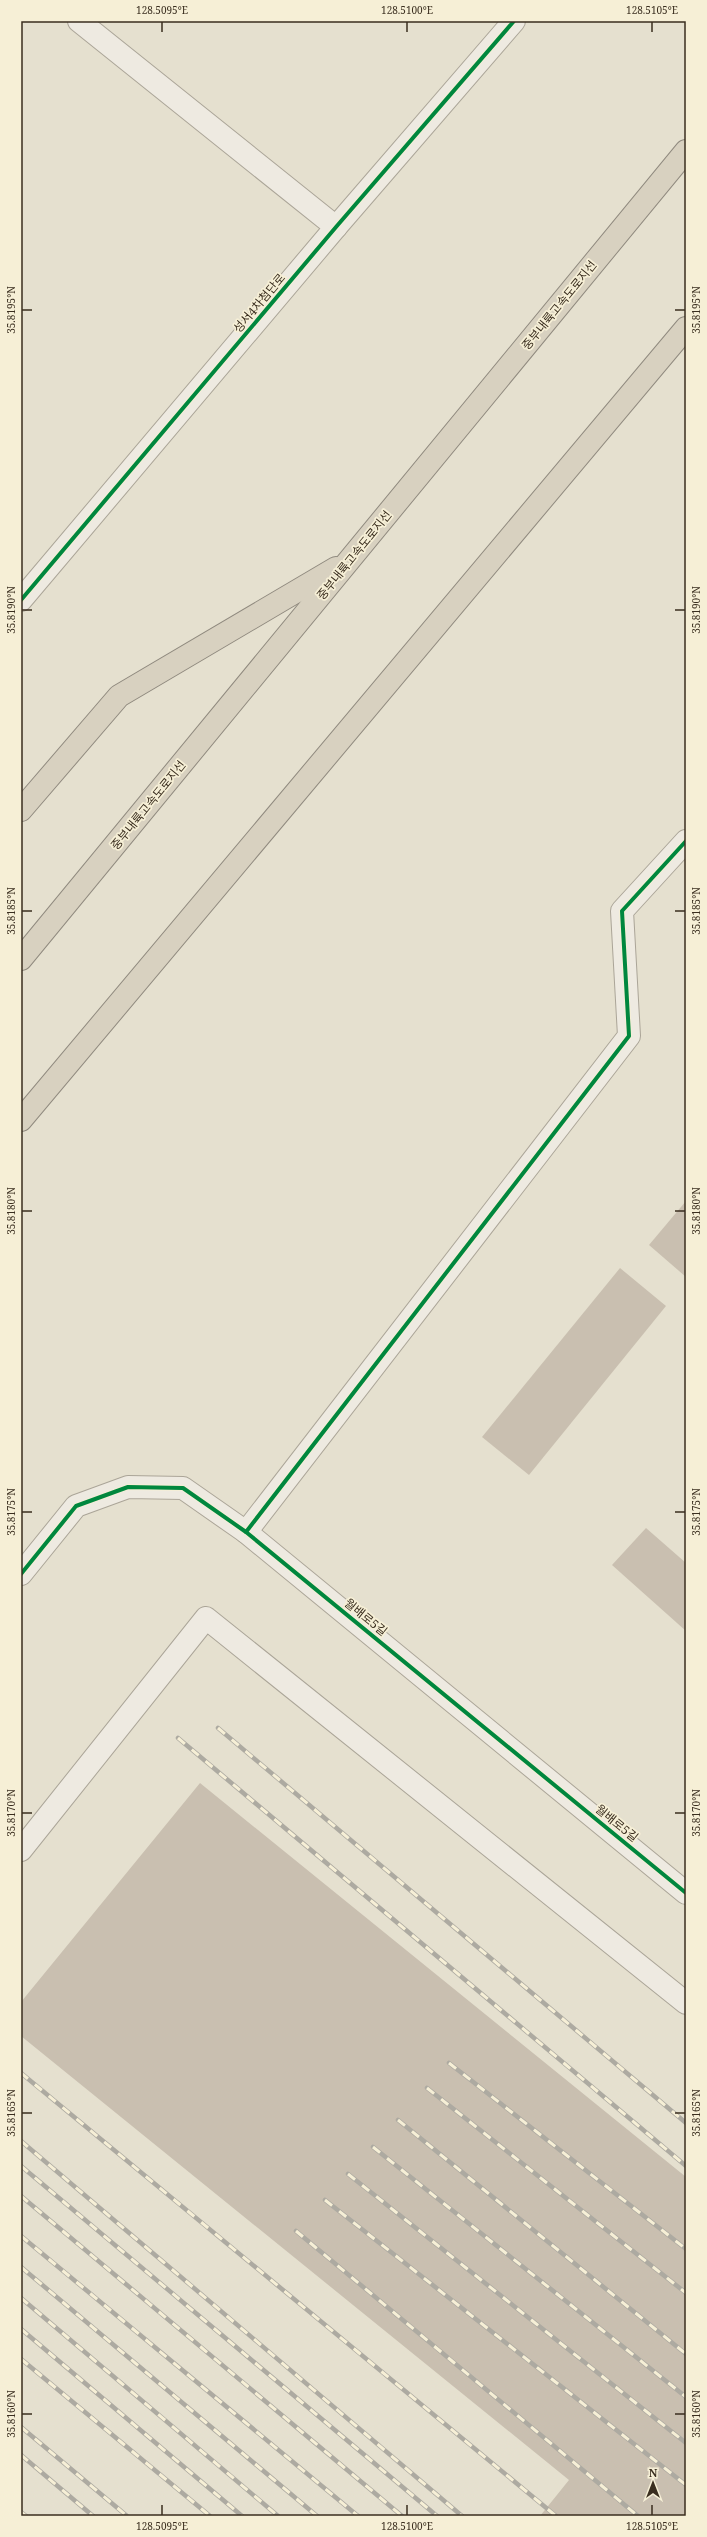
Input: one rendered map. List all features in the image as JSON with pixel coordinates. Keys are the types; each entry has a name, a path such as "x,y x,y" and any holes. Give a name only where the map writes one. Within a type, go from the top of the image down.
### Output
{"highway":[{"name":"중부내륙고속도로지선","path":"21,959 686,151"},
{"path":"21,1120 686,328"},
{"path":"21,810 119,696 349,560"}],"street":[{"path":"79,21 336,227"},
{"name":"성서4차첨단로","path":"21,600 336,227 514,21"},
{"path":"246,1532 629,1036 622,911 686,841"},
{"name":"월배로5길","path":"21,1574 76,1506 128,1487 183,1488 246,1532 686,1893"},
{"path":"21,1850 206,1618 686,2003"}],"building":[{"path":"686,1201 686,1277 649,1245"},
{"path":"620,1268 666,1306 529,1475 482,1437"},
{"path":"646,1528 686,1563 686,1631 612,1565"},
{"path":"200,1783 686,2177 686,2516 540,2516 569,2480 21,2036 21,2002"}],"railway":[{"path":"218,1728 686,2123"},
{"path":"178,1738 686,2166"},
{"path":"449,2063 686,2249"},
{"path":"21,2073 556,2516"},
{"path":"427,2088 686,2293"},
{"path":"398,2120 686,2354"},
{"path":"21,2141 462,2516"},
{"path":"373,2147 686,2397"},
{"path":"21,2166 437,2516"},
{"path":"348,2174 686,2443"},
{"path":"21,2196 402,2516"},
{"path":"325,2200 686,2485"},
{"path":"296,2231 638,2516"},
{"path":"21,2236 358,2516"},
{"path":"21,2267 317,2516"},
{"path":"21,2298 278,2516"},
{"path":"21,2329 242,2516"},
{"path":"21,2359 210,2516"},
{"path":"21,2427 127,2516"},
{"path":"21,2455 93,2516"},
{"path":"21,2512 26,2516"}],"cycle path":[{"path":"21,600 336,227 514,21"},
{"path":"246,1532 629,1036 622,911 686,841"},
{"path":"21,1574 76,1506 128,1487 183,1488 246,1532 686,1893"}]}
